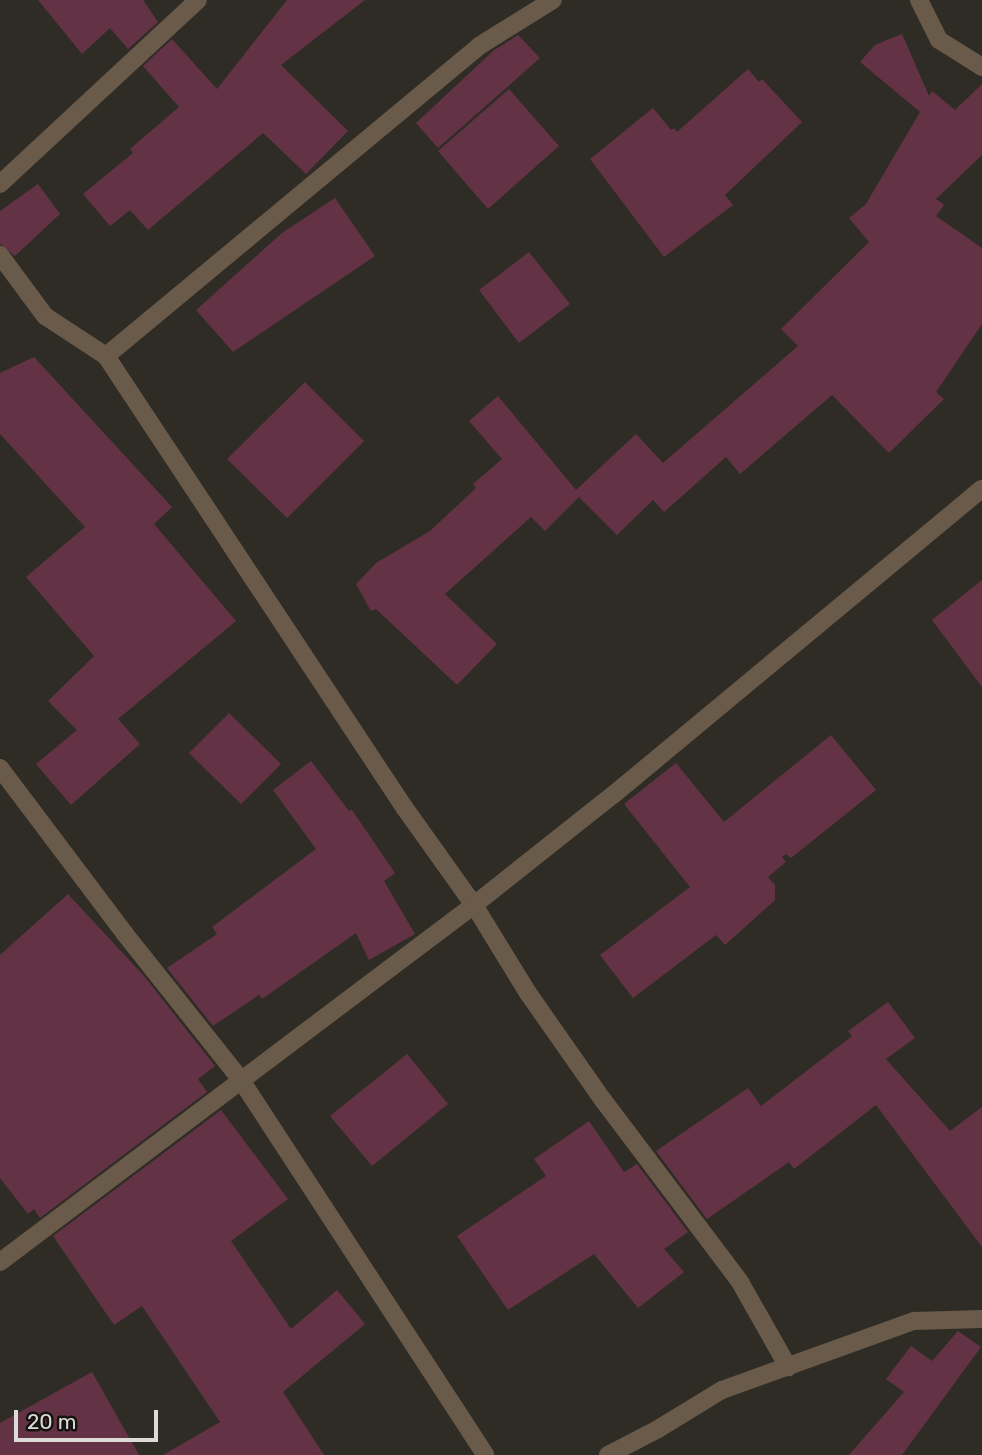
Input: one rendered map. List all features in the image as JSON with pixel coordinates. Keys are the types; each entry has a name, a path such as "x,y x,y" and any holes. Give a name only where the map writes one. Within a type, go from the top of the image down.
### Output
{"street":[{"path":"0,184 198,0"},
{"path":"106,356 479,46 553,0"},
{"path":"919,0 939,40 982,67"},
{"path":"0,255 45,316 106,356 404,807 474,905 528,993 603,1100 740,1282 788,1367"},
{"path":"0,1262 474,905 696,726 982,489"},
{"path":"0,768 125,934 242,1080 485,1455"},
{"path":"608,1455 658,1429 722,1390 914,1321 982,1319"}],"building":[{"path":"38,0 143,0 158,22 128,49 110,28 82,54"},
{"path":"287,0 365,0 281,65 348,131 306,174 263,133 148,230 130,210 110,226 83,194 133,153 130,149 179,107 143,66 172,39 217,89"},
{"path":"902,34 929,96 932,91 955,110 982,84 982,155 936,199 944,205 936,216 982,248 982,324 936,392 944,399 889,453 832,395 740,474 726,457 664,512 653,500 617,535 579,497 545,531 531,517 445,594 497,644 457,685 376,609 371,611 356,584 376,563 430,531 476,488 473,484 502,459 469,421 498,396 576,490 636,434 663,463 798,346 781,329 869,242 849,218 866,204 920,112 860,62 875,45"},
{"path":"518,35 540,58 438,148 416,123 493,51"},
{"path":"748,69 759,82 762,79 802,122 725,195 733,205 664,257 590,159 653,108 671,130 674,128 677,132"},
{"path":"509,89 559,146 488,209 438,151"},
{"path":"38,184 60,214 15,256 0,244 0,211"},
{"path":"335,198 375,256 233,352 196,310 282,233"},
{"path":"529,252 570,304 519,343 479,290"},
{"path":"34,357 172,507 154,524 236,621 118,719 140,744 71,805 36,764 77,730 48,701 94,656 26,577 85,527 0,434 0,373"},
{"path":"305,382 364,441 287,518 227,459"},
{"path":"982,580 982,687 932,620"},
{"path":"229,713 281,764 241,804 189,753"},
{"path":"831,735 876,790 791,858 786,854 782,857 786,862 768,877 775,885 775,900 725,945 716,935 633,998 600,955 690,887 624,804 676,763 724,822"},
{"path":"311,761 349,811 352,810 395,873 384,881 415,934 369,960 356,933 262,999 259,995 213,1026 167,968 217,934 212,927 316,849 273,790"},
{"path":"68,894 144,976 215,1066 198,1079 207,1092 40,1218 34,1209 28,1214 0,1178 0,955"},
{"path":"888,1002 915,1038 886,1059 950,1131 982,1107 982,1247 876,1105 794,1169 789,1162 707,1219 656,1151 748,1088 761,1106 852,1036 848,1031"},
{"path":"407,1054 448,1104 372,1166 330,1116"},
{"path":"221,1110 288,1199 231,1241 291,1329 337,1290 365,1324 283,1392 324,1455 163,1455 220,1422 142,1306 114,1325 53,1236"},
{"path":"589,1121 624,1172 637,1164 688,1232 664,1249 684,1272 638,1308 594,1254 508,1310 457,1236 546,1176 534,1159"},
{"path":"958,1331 981,1347 902,1455 849,1455 904,1392 886,1379 911,1346 932,1361"},
{"path":"92,1372 139,1455 0,1455 0,1423"}]}
